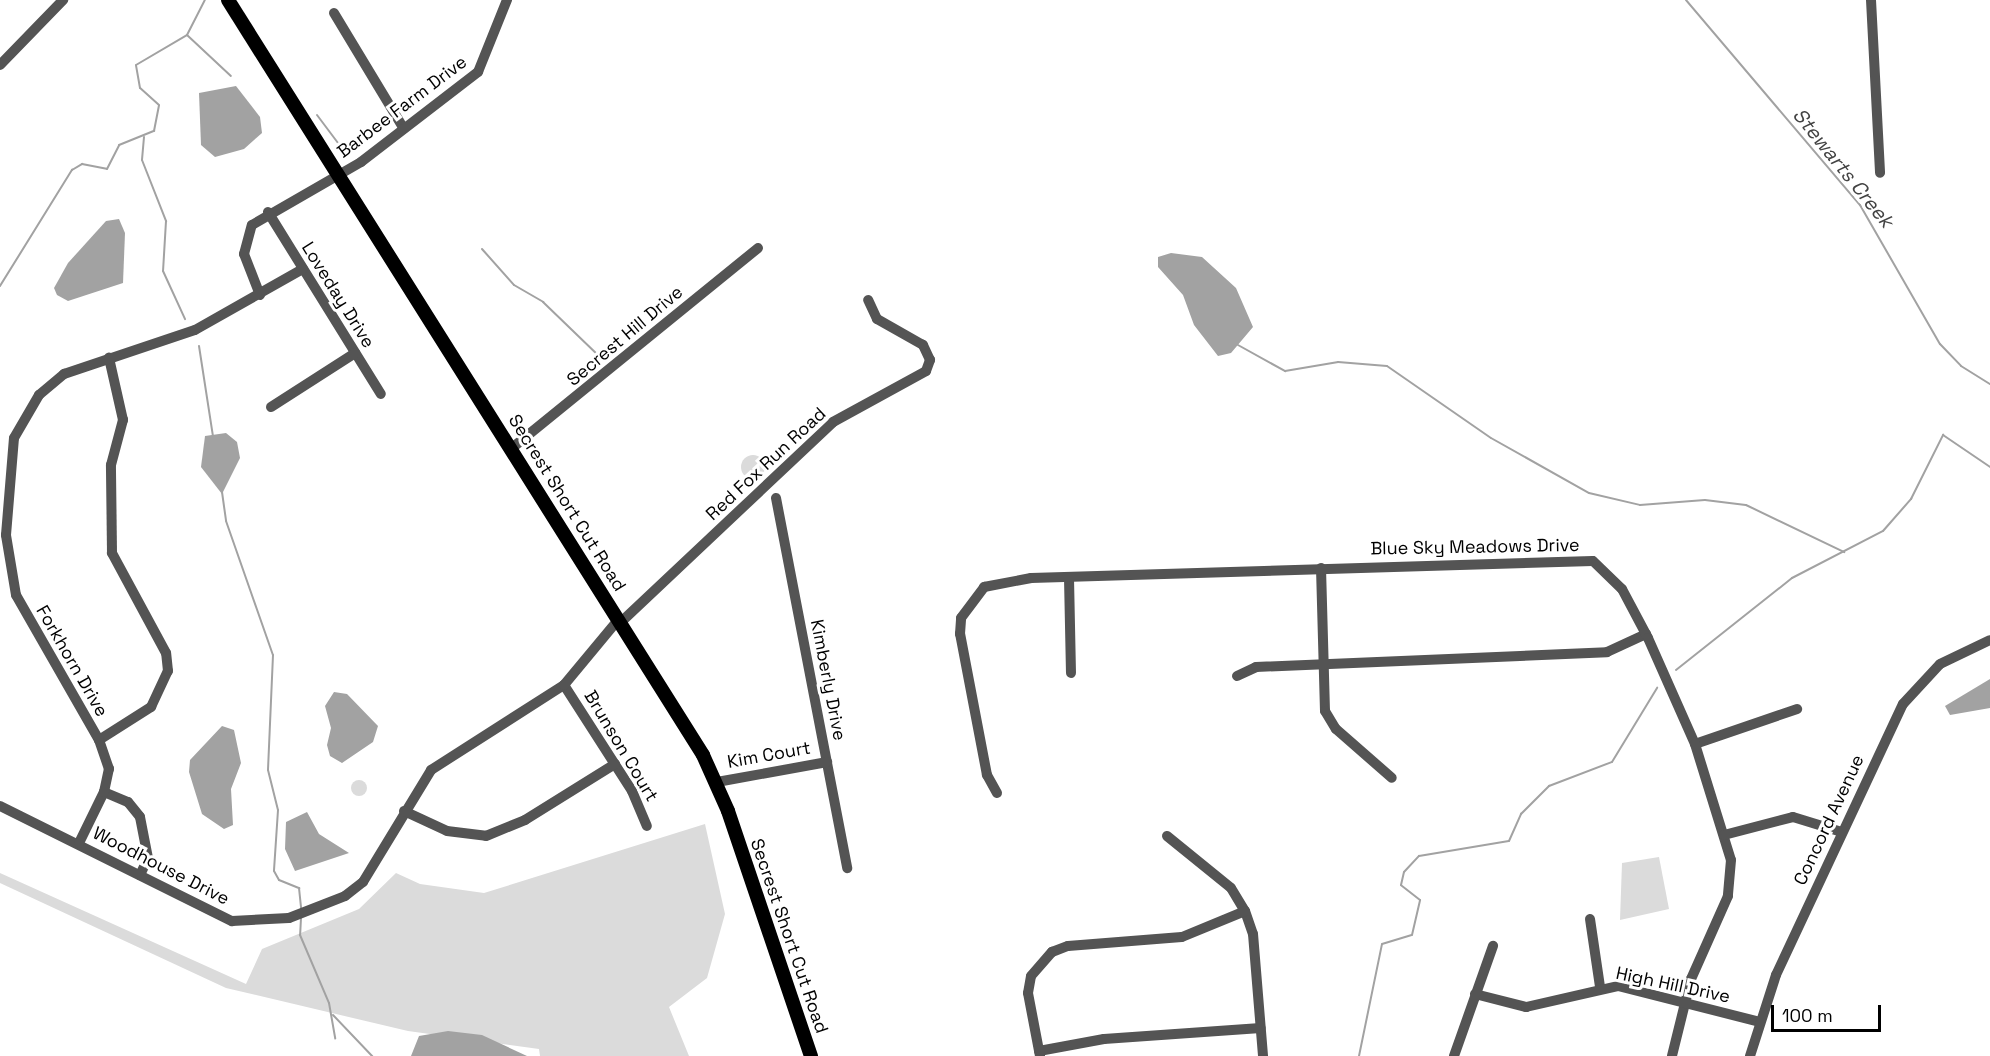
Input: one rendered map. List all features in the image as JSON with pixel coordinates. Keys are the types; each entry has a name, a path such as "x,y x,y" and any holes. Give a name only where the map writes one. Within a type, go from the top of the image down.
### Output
{"main road":[{"name":"Secrest Short Cut Road","path":"228,0 341,174 717,782 811,1056"}],"street":[{"path":"0,65 63,0"},
{"name":"Barbee Farm Drive","path":"268,212 341,174 478,72 507,0"},
{"path":"1871,0 1880,173"},
{"path":"334,13 404,129"},
{"path":"260,295 244,254 252,225 268,212"},
{"name":"Loveday Drive","path":"268,212 381,394"},
{"name":"Secrest Hill Drive","path":"512,448 758,248"},
{"name":"Forkhorn Drive","path":"79,843 105,792 109,769 99,740 16,595 6,503 8,464 22,417 64,374 195,330 303,269"},
{"name":"Red Fox Run Road","path":"619,622 833,422 926,371 930,360 923,345 878,319 868,300"},
{"path":"271,407 355,353"},
{"path":"99,740 151,707 168,671 166,653 112,553 111,465 123,420 109,358"},
{"name":"Kimberly Drive","path":"776,498 847,868"},
{"name":"Blue Sky Meadows Drive","path":"997,793 987,775 961,618 984,587 1002,580 1593,561 1622,589 1646,634 1695,744 1724,835 1733,880 1684,1002 1672,1056"},
{"path":"1321,568 1325,711 1336,729 1392,778"},
{"path":"1069,578 1071,673"},
{"name":"Woodhouse Drive","path":"0,806 79,843 232,921 271,923 322,907 363,882 404,811 431,770 564,685 619,622"},
{"path":"1238,676 1256,667 1607,652 1646,634"},
{"name":"Concord Avenue","path":"1750,1056 1760,1022 1842,832 1912,693 1959,650 1990,640"},
{"name":"Brunson Court","path":"564,685 615,764 647,826"},
{"path":"1695,744 1797,710"},
{"name":"Kim Court","path":"717,782 827,762"},
{"path":"404,811 447,831 486,836 525,820 615,764"},
{"path":"105,792 128,802 140,817 148,858 140,875"},
{"path":"1724,835 1793,817 1842,832"},
{"path":"1167,836 1231,888 1245,911 1253,934 1263,1056"},
{"path":"1245,911 1182,937 1068,946 1052,952 1031,976 1028,993 1040,1054 1104,1039 1261,1028"},
{"path":"1590,919 1600,987"},
{"path":"1454,1056 1493,946"},
{"name":"High Hill Drive","path":"1475,994 1526,1007 1600,987 1684,1002 1760,1022"}],"shaded area":[{"path":"236,86 260,117 262,133 244,149 215,157 201,145 199,93"},
{"path":"119,219 125,233 123,283 68,301 57,295 54,288 68,263 106,221"},
{"path":"1171,253 1202,257 1236,288 1253,327 1231,353 1218,356 1194,325 1183,295 1158,267 1158,257"},
{"path":"226,433 237,442 240,458 222,494 201,467 205,436"},
{"path":"753,455 758,456 764,462 764,472 758,478 753,479 748,478 742,472 741,467 742,462 748,456"},
{"path":"1990,679 1990,708 1950,715 1945,706"},
{"path":"334,692 347,694 378,726 373,742 342,763 330,756 327,745 331,728 325,706"},
{"path":"222,726 234,730 241,763 231,789 233,825 224,829 202,814 189,772 190,760"},
{"path":"356,780 362,780 367,788 365,794 356,796 351,791 351,785"},
{"path":"307,812 319,834 349,853 295,871 285,849 286,822"},
{"path":"705,824 725,914 707,978 669,1007 689,1056 540,1056 539,1049 408,1031 226,988 0,883 0,873 246,984 262,949 359,909 396,873 420,884 484,893"},
{"path":"1659,857 1669,909 1620,920 1622,863"},
{"path":"448,1031 482,1035 527,1056 411,1056 419,1036"}],"waterway":[{"path":"0,286 72,170 82,164 107,169 119,145 154,131 159,105 140,88 136,65 187,35 205,0"},
{"name":"Stewarts Creek","path":"1686,0 1860,205 1940,344 1961,366 1990,384"},
{"path":"187,35 231,76"},
{"path":"317,115 344,151"},
{"path":"144,137 142,160 166,221 163,271 185,319"},
{"path":"482,249 514,285 543,302 601,358"},
{"path":"1238,345 1285,371 1338,362 1387,366 1491,438 1589,493 1640,505 1705,500 1746,505 1844,552"},
{"path":"199,346 213,436"},
{"path":"1676,670 1792,578 1883,531 1911,499 1943,435 1990,467"},
{"path":"222,492 226,521 273,655 268,770 278,810 274,871 279,880 299,888 301,908"},
{"path":"1359,1056 1382,944 1412,935 1420,900 1401,885 1404,872 1419,856 1509,841 1521,814 1549,786 1612,762 1657,688"},
{"path":"301,918 300,935 329,1003 335,1038"},
{"path":"333,1015 372,1056"}]}
